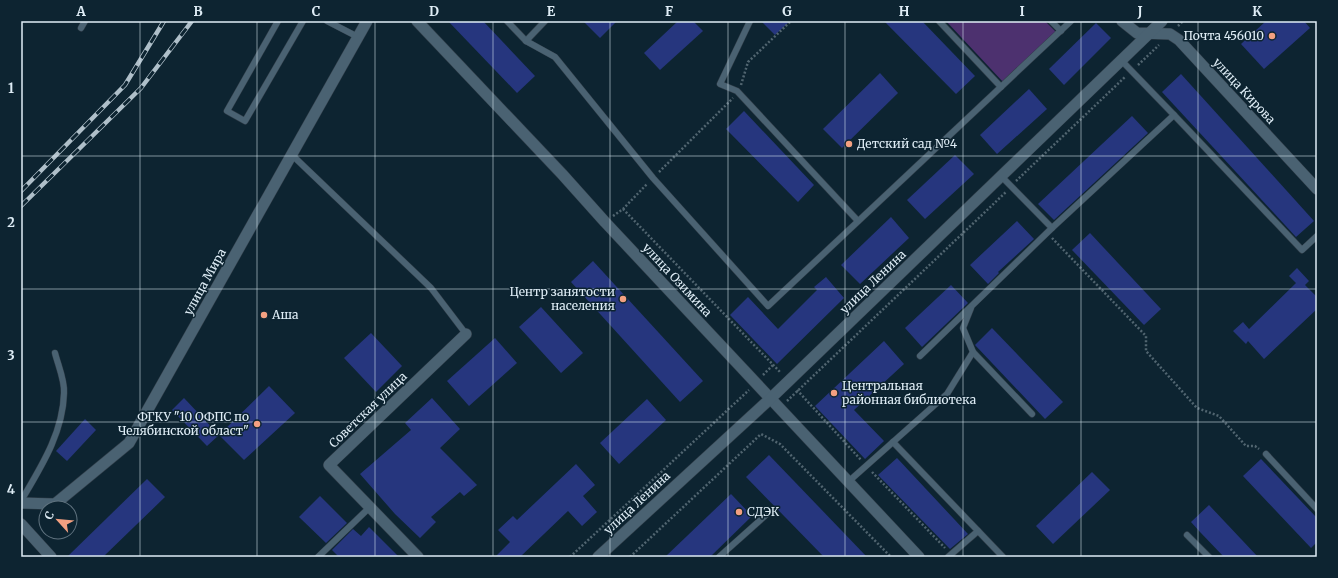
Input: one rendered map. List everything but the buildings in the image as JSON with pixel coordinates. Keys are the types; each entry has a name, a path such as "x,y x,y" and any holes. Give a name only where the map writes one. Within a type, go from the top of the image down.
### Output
{"street":[{"name":"улица Мира","path":"21,502 55,504 129,443 291,154 368,21"},
{"name":"улица Озимина","path":"417,21 562,174 605,222 919,557"},
{"path":"1122,21 1137,33 1170,34"},
{"name":"улица Ленина","path":"598,557 770,399 1162,21"},
{"name":"улица Кирова","path":"1170,34 1184,45 1317,188"},
{"name":"Советская улица","path":"418,557 329,465 466,334"},
{"path":"21,524 51,557"}],"lane":[{"path":"81,28 85,21"},
{"path":"278,21 227,111 246,121 303,21"},
{"path":"327,21 358,37"},
{"path":"507,21 526,41 555,57 653,178 768,306 1071,21"},
{"path":"526,41 545,21"},
{"path":"750,21 720,84 737,91 858,221"},
{"path":"939,21 1001,87"},
{"path":"1051,21 1061,31"},
{"path":"1121,60 1302,250 1317,236"},
{"path":"920,356 1050,230 1174,115"},
{"path":"291,154 431,288 466,334"},
{"path":"1001,176 1050,230"},
{"path":"971,308 963,328 973,352 1032,414"},
{"path":"848,482 947,394 973,352"},
{"path":"21,502 43,464 58,431 64,392 55,354"},
{"path":"893,442 1003,557"},
{"path":"1266,454 1317,509"},
{"path":"318,557 370,507"},
{"path":"719,557 766,515"},
{"path":"948,557 978,531"},
{"path":"1187,534 1209,557"}],"path":[{"path":"605,222 623,209 733,99 748,62 791,21"},
{"path":"1136,67 1170,34"},
{"path":"1016,182 1130,72"},
{"path":"782,406 1010,187"},
{"path":"1050,230 1146,336 1146,351 1197,408 1219,416 1246,446 1255,446 1266,454"},
{"path":"570,557 773,365"},
{"path":"630,557 761,434 780,444 891,557"}],"shaded area":[{"path":"946,21 1045,21 1057,33 1004,83"}],"railway":[{"path":"21,191 125,85 164,21"},
{"path":"21,206 141,88 192,21"}],"place":[{"name":"Почта 456010","path":"1272,36"},
{"name":"Детский сад №4","path":"849,144"},
{"name":"Центр занятости населения","path":"623,299"},
{"name":"Аша","path":"264,315"},
{"name":"Центральная районная библиотека","path":"834,393"},
{"name":"ФГКУ \"10 ОФПС по Челябинской област\"","path":"257,424"},
{"name":"СДЭК","path":"739,512"}]}
